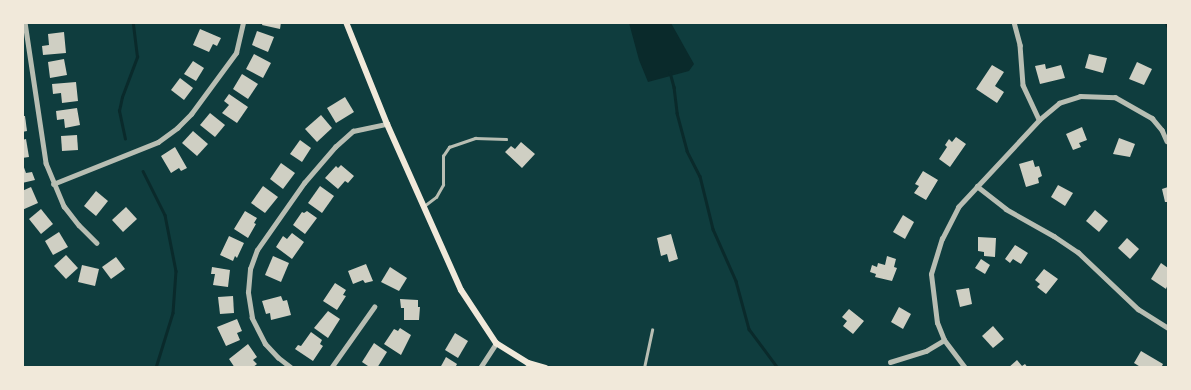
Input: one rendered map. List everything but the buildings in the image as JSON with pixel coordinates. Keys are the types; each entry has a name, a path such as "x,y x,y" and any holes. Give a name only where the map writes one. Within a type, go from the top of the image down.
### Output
{"main road":[{"path":"346,22 387,124 461,290 496,343 528,363 545,368"}],"street":[{"path":"24,22 46,163 53,184 64,206 97,243"},
{"path":"53,184 158,142 178,128 191,114 236,53 243,22"},
{"path":"1014,22 1020,44 1023,85 1039,120"},
{"path":"965,368 944,340 937,323 931,274 942,240 958,207 1039,120 1059,103 1080,96 1115,97 1152,118 1162,130 1166,141"},
{"path":"291,368 265,344 252,318 248,292 250,269 257,250 304,183 335,147 352,131 387,124"},
{"path":"977,186 1006,209 1078,252 1138,309 1168,328"},
{"path":"331,368 374,307"},
{"path":"890,362 926,351 944,340"},
{"path":"480,368 496,343"}],"lane":[{"path":"423,206 436,196 443,185 443,156 449,147 475,138 506,139"},
{"path":"644,368 652,330"}],"water":[{"path":"629,23 671,23 694,64 689,71 648,82 639,60"}],"waterway":[{"path":"125,139 119,111 122,97 137,57 133,22"},
{"path":"1166,22 1168,27"},
{"path":"670,72 677,113 687,151 700,176 713,229 736,281 749,329 778,368"},
{"path":"143,171 165,215 176,271 173,313 156,368"}]}
